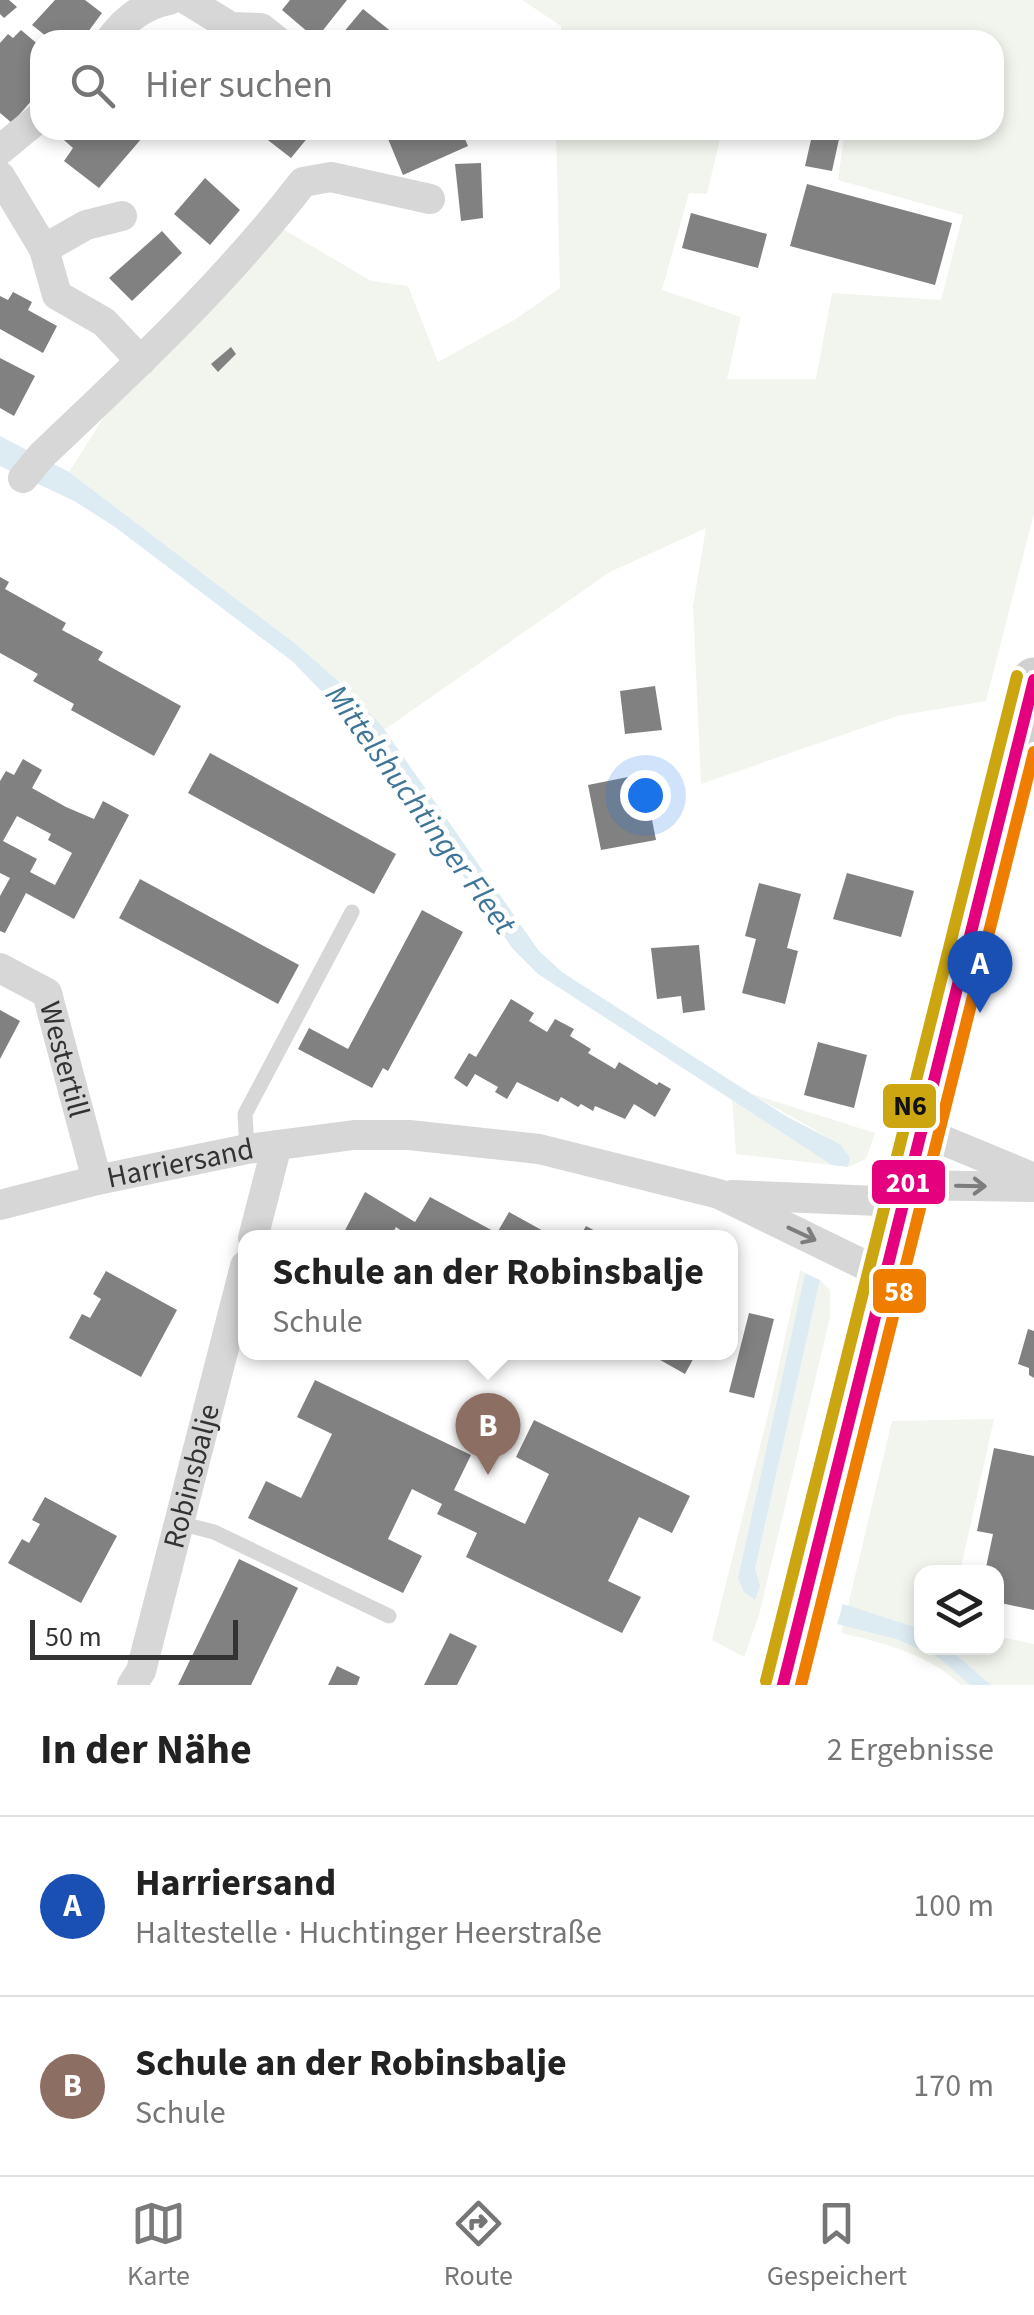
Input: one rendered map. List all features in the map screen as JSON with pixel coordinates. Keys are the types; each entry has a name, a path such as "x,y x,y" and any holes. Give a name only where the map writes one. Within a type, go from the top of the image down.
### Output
{"main road":[{"path":"783,1685 1034,680"}],"street":[{"path":"120,30 142,8 168,1 231,27 264,30"},
{"path":"0,150 30,125"},
{"path":"32,467 263,234 303,182 331,178 430,198"},
{"path":"0,225 8,187"},
{"path":"8,187 44,250 58,295 104,322 141,361"},
{"path":"44,250 86,225 122,216"},
{"name":"Westertill","path":"0,968 47,993 97,1180"},
{"path":"921,1130 1034,1178"},
{"name":"Harriersand","path":"0,1206 97,1180 262,1147 354,1135 409,1135 522,1147 719,1194 885,1275"},
{"path":"254,1230 262,1147"},
{"name":"Harriersand","path":"719,1194 905,1193 1034,1187"},
{"name":"Robinsbalje","path":"132,1685 141,1671 238,1297"}],"lane":[{"path":"262,1147 245,1114 352,912"},
{"path":"180,1523 214,1532 388,1616"}],"shaded area":[{"path":"522,0 1034,0 1034,513 986,701 897,716 701,784 693,606 706,528 610,572 384,730 297,645 69,472 111,406 283,229 371,281 408,286 438,362 516,319 560,288 556,140 720,140 707,194 689,193 662,290 741,317 727,379 816,379 832,293 941,300 963,215 838,180 844,140 1004,140 1004,30 561,30 561,26"},
{"path":"752,1094 875,1133 866,1159 848,1167 850,1158 832,1141"},
{"path":"732,1099 827,1159 832,1165 736,1154"},
{"path":"800,1270 805,1273 738,1578 760,1585 755,1569 820,1280 830,1290 830,1317 759,1615 744,1657 712,1640"},
{"path":"994,1419 962,1565 914,1565 914,1627 848,1606 892,1421"},
{"path":"843,1625 896,1639 914,1647 914,1655 939,1657 970,1685 961,1685 934,1665 905,1651 841,1633"},
{"path":"1004,1638 1034,1644 1034,1685 991,1685 956,1655 1004,1655"}],"water":[{"name":"Mittelshuchtinger Fleet","path":"0,436 69,472 297,645 337,680 381,725 539,951 562,972 784,1115 841,1145 850,1158 848,1167 832,1165 538,974 512,948 375,746 292,661 115,527 74,501 0,466"},
{"path":"805,1273 820,1280 755,1569 760,1585 755,1600 744,1592 738,1578"},
{"path":"843,1604 914,1627 914,1647 896,1639 837,1624"},
{"path":"933,1655 956,1655 991,1685 970,1685"}],"building":[{"path":"0,0 9,0 17,7 4,18 0,14"},
{"path":"55,0 85,0 102,13 89,30 38,30 32,25"},
{"path":"290,0 347,0 323,30 305,30 282,10"},
{"path":"363,9 389,30 345,30"},
{"path":"21,30 30,38 30,102 12,123 0,113 0,43 8,34 13,38"},
{"path":"64,140 140,140 99,188 64,161 73,148"},
{"path":"268,140 306,140 291,158"},
{"path":"388,140 465,140 468,146 403,175"},
{"path":"811,140 839,140 832,171 805,166"},
{"path":"481,163 483,218 461,221 455,164"},
{"path":"205,178 240,210 210,245 174,214"},
{"path":"807,184 952,223 935,285 790,246"},
{"path":"691,213 767,234 758,268 682,248"},
{"path":"162,231 182,253 132,301 109,278"},
{"path":"13,292 32,302 28,310 57,326 43,353 0,329 0,296 8,300"},
{"path":"231,347 236,354 218,372 211,364"},
{"path":"0,358 35,376 14,416 0,408"},
{"path":"0,577 9,582 5,589 66,623 62,630 103,652 98,660 181,706 154,756 71,710 74,704 33,681 38,674 0,653"},
{"path":"655,686 662,730 625,734 620,691"},
{"path":"210,753 396,854 374,894 188,793"},
{"path":"23,759 42,770 32,788 66,807 94,819 103,801 129,815 74,919 26,893 5,933 0,931 0,896 10,878 0,873 0,781 6,771 14,775","holes":["17,816 51,834 48,840 72,853 55,885 30,872 37,859 3,841"]},
{"path":"643,774 656,840 601,850 588,785"},
{"path":"847,873 914,891 901,937 833,919"},
{"path":"140,879 299,965 278,1004 119,918"},
{"path":"759,883 801,894 787,948 798,951 785,1004 742,993 756,939 745,936"},
{"path":"422,910 463,932 388,1071 383,1068 372,1088 298,1049 309,1028 348,1049"},
{"path":"699,945 705,1010 683,1013 681,996 657,999 651,948"},
{"path":"511,999 534,1013 529,1021 547,1032 555,1019 574,1029 570,1036 591,1049 588,1053 615,1069 619,1062 671,1089 655,1117 634,1104 625,1119 595,1106 593,1111 561,1097 558,1102 517,1082 507,1099 495,1092 498,1087 475,1074 467,1087 454,1078 469,1053 476,1057"},
{"path":"0,1010 20,1021 0,1059"},
{"path":"818,1042 867,1055 854,1108 804,1095"},
{"path":"365,1192 415,1222 430,1197 491,1230 396,1227 345,1230"},
{"path":"509,1212 542,1230 499,1230"},
{"path":"106,1271 177,1310 141,1377 69,1338 82,1314 90,1318 101,1299 93,1294"},
{"path":"749,1313 774,1319 754,1398 729,1392"},
{"path":"1028,1329 1034,1331 1034,1378 1029,1375 1029,1368 1018,1364"},
{"path":"660,1360 693,1360 685,1374"},
{"path":"315,1380 471,1455 454,1490 525,1524 549,1474 516,1457 534,1420 690,1496 672,1533 639,1517 608,1581 641,1597 622,1633 466,1557 477,1533 437,1514 442,1504 412,1489 388,1539 422,1556 403,1593 248,1518 266,1481 301,1498 332,1434 297,1417"},
{"path":"994,1448 1034,1456 1034,1610 1004,1604 1004,1565 986,1565 993,1534 977,1531"},
{"path":"45,1497 117,1536 81,1603 8,1563 22,1539 29,1543 40,1524 32,1520"},
{"path":"239,1559 298,1588 251,1685 178,1685"},
{"path":"450,1633 477,1646 457,1685 424,1685"},
{"path":"337,1666 360,1677 357,1685 328,1685"}],"transit line":[{"name":"N6","path":"766,1681 1017,676"},
{"name":"201","path":"783,1685 1034,680"},
{"name":"58","path":"801,1685 1034,752"}],"place":[{"name":"Harriersand","path":"980,1013"},
{"name":"Schule an der Robinsbalje","path":"488,1475"}]}
